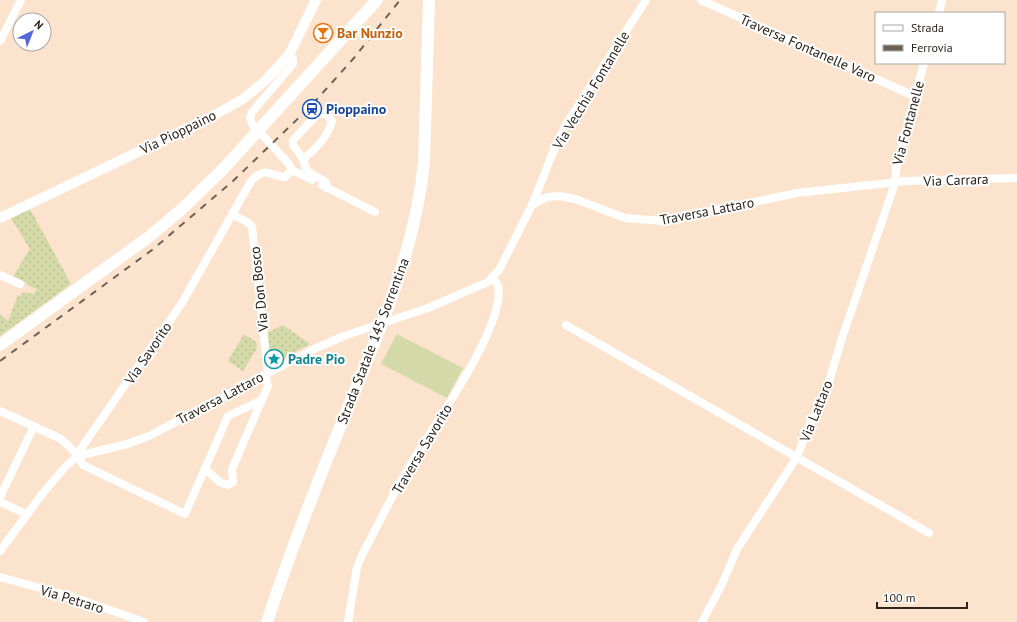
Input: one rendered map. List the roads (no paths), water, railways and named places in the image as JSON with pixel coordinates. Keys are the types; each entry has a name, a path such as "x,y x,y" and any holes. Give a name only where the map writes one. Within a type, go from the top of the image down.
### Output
{"highway":[{"path":"0,345 171,219 210,182 377,0"},
{"path":"301,84 350,40 386,0"},
{"name":"Strada Statale 145 Sorrentina","path":"267,622 296,536 383,322 407,253 420,195 424,162 429,0"}],"main road":[{"name":"Via Pioppaino","path":"0,218 209,118 243,99 266,80 289,55 316,0"}],"street":[{"path":"0,41 21,0"},
{"name":"Via Vecchia Fontanelle","path":"532,205 557,142 567,123 646,0"},
{"name":"Traversa Fontanelle Varo","path":"701,0 914,96"},
{"path":"939,12 942,0"},
{"path":"289,55 293,59 293,64 252,112 250,118 252,124 279,153 292,170 375,212"},
{"name":"Via Fontanelle","path":"895,183 896,169 914,96 924,64"},
{"path":"303,159 324,137 330,127 332,121 327,115 321,113 315,117 293,140 293,145 303,159 307,171 326,182 327,188"},
{"name":"Via Savorito","path":"0,551 26,514 66,466 78,456 82,446 182,303 248,186 258,175 268,172 285,177 292,170"},
{"name":"Via Carrara","path":"895,183 1017,178"},
{"name":"Traversa Lattaro","path":"532,205 547,197 560,196 598,207 625,218 664,221 798,193 895,183"},
{"name":"Via Lattaro","path":"702,622 722,584 737,549 797,457 811,422 823,401 842,338 895,183"},
{"path":"493,278 500,270 532,205"},
{"name":"Via Don Bosco","path":"205,469 223,485 228,486 232,483 234,479 232,469 268,386 252,227 249,223 232,214"},
{"path":"0,275 20,284"},
{"name":"Traversa Lattaro","path":"78,456 128,444 149,436 314,349 344,336 428,308 493,278"},
{"name":"Traversa Savorito","path":"348,622 357,567 363,553 412,461 433,432 488,333 496,306 498,285 493,278"},
{"path":"566,325 929,533"},
{"path":"0,411 61,439 87,467 185,514 228,416 262,400"},
{"path":"0,497 34,426"},
{"path":"0,502 26,514"},
{"name":"Via Petraro","path":"0,577 72,598 144,622"}],"railway":[{"path":"0,361 152,250 233,181 310,107 354,58 400,0"}],"place":[{"name":"Bar Nunzio","path":"323,33"},
{"name":"Pioppaino","path":"312,109"},
{"name":"Padre Pio","path":"274,359"}]}
